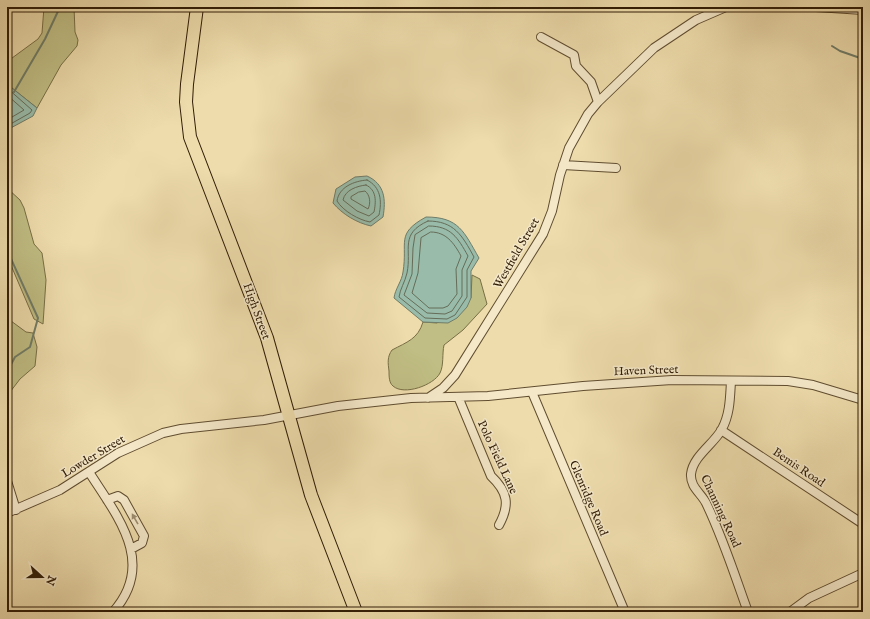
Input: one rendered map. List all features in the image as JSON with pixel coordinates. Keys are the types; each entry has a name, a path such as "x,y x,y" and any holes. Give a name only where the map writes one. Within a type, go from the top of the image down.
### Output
{"main road":[{"name":"High Street","path":"197,7 186,102 190,137 267,338 313,502 356,612"}],"street":[{"name":"Westfield Street","path":"289,415 338,406 428,398 443,388 455,375 534,249 552,211 563,165 574,138 598,102 650,52 670,36 696,20 726,7"},
{"path":"816,7 863,10"},
{"path":"541,37 574,55 576,66 591,82 598,102"},
{"path":"563,165 616,168"},
{"name":"Haven Street","path":"428,398 459,398 640,381 788,381 813,384 863,400"},
{"name":"Channing Road","path":"731,381 728,416 721,430 695,463 691,474 692,482 705,502 728,556 748,612"},
{"name":"Glenridge Road","path":"532,392 625,612"},
{"name":"Polo Field Lane","path":"459,398 491,476 500,485 506,500 505,514 499,525"},
{"name":"Lowder Street","path":"7,513 55,492 118,453 169,432 242,424 289,415"},
{"name":"Bemis Road","path":"721,430 863,524"},
{"path":"89,472 123,524 131,550 132,567 129,584 122,599 113,612"},
{"path":"7,481 16,510"},
{"path":"107,500 118,496 124,500 144,536 142,544 131,550"},
{"path":"790,612 809,598 863,573"}],"shaded area":[{"path":"44,7 74,7 75,32 78,40 77,46 61,65 37,108 7,84 8,61 38,39 42,33"},
{"path":"7,188 20,200 24,208 34,244 42,253 46,280 43,324 34,319 7,256"},
{"path":"472,275 480,279 487,304 463,330 444,345 440,373 432,382 418,388 404,390 393,386 390,379 388,363 389,355 392,350 415,336 421,328 423,322 437,323 471,298"},
{"path":"7,318 26,332 33,333 37,347 35,366 20,379 7,396"}],"water":[{"path":"7,84 37,108 33,116 7,130"},
{"path":"367,176 378,183 384,199 383,217 371,226 350,218 333,203 336,189 355,177"},
{"path":"426,217 446,220 453,223 464,234 479,258 471,271 471,298 467,307 457,318 448,323 423,322 394,298 402,275 406,234 416,223"}],"waterway":[{"path":"14,92 45,39 60,7"},
{"path":"832,46 840,51 863,59"},
{"path":"7,250 38,318 30,347 15,357 7,372"}]}
